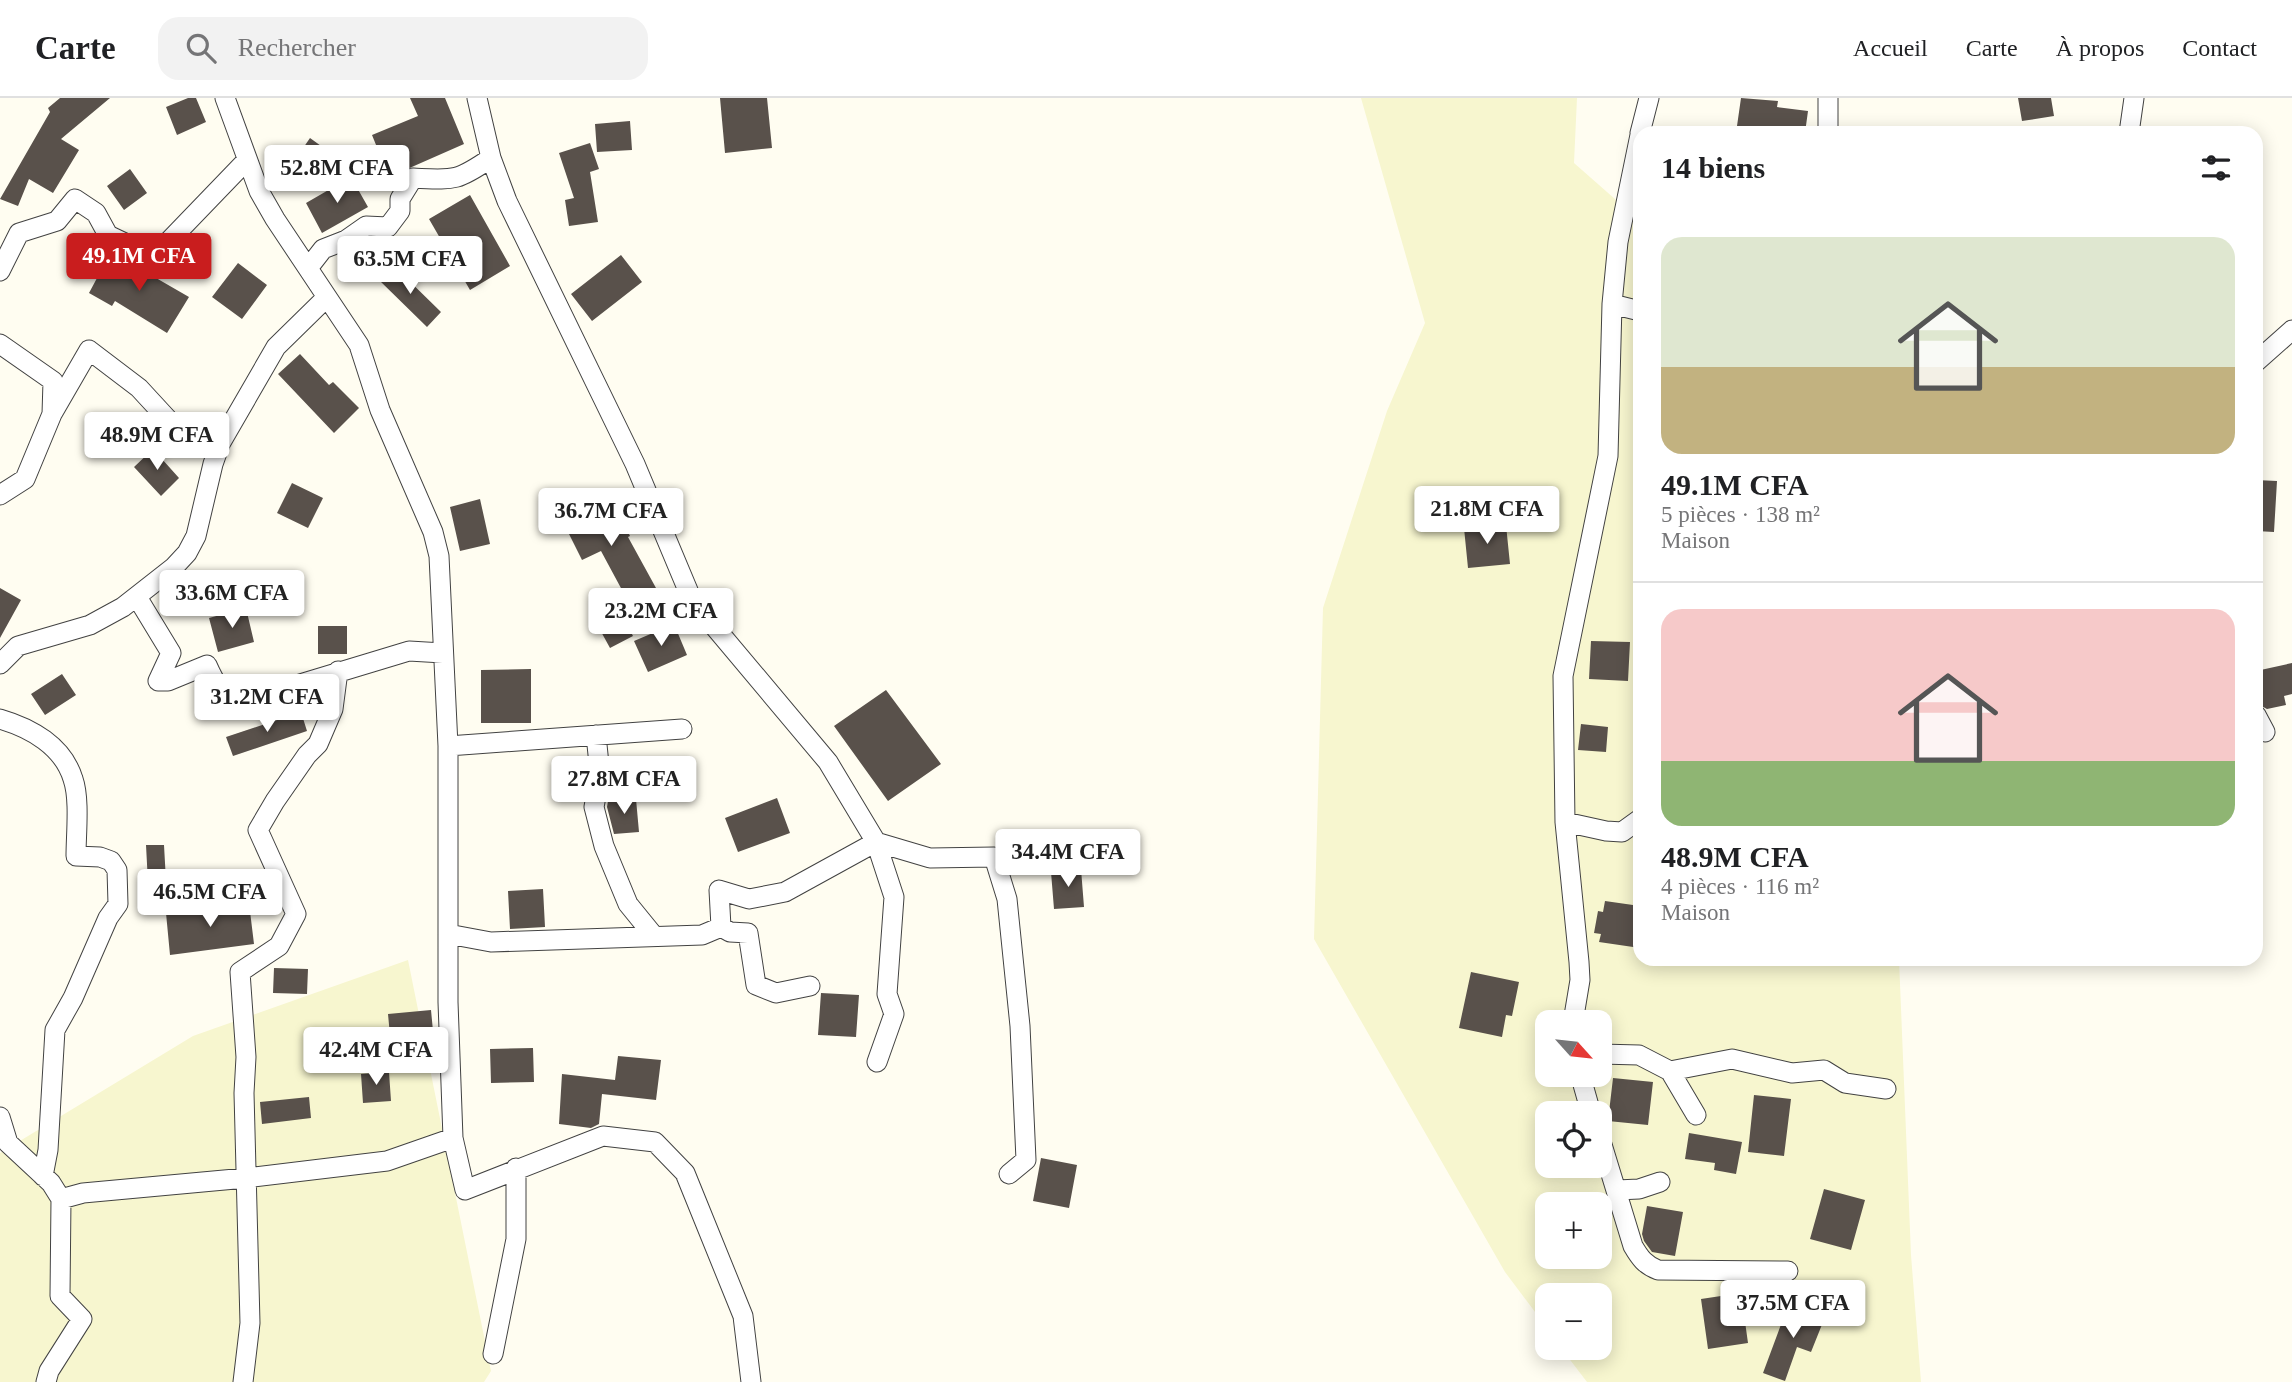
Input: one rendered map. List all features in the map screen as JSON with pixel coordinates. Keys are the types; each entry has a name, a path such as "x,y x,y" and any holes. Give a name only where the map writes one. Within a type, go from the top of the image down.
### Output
{"street":[{"path":"225,98 259,191 359,345 380,410 433,532 439,556 448,746 448,1002 453,1138 465,1190 603,1136 655,1142 685,1173 743,1316 751,1382"},
{"path":"477,98 491,158 507,201 635,464 692,600 828,762 876,842 894,897 887,994 894,1014 877,1062"},
{"path":"1642,126 1649,98"},
{"path":"1828,98 1828,126"},
{"path":"2130,126 2134,98"},
{"path":"309,268 323,249 346,240 366,226 388,228 400,211 400,199 413,178 453,180 491,158"},
{"path":"0,271 19,233 57,221 75,199 96,213 108,235 146,253 168,242 247,160"},
{"path":"1575,1010 1580,980 1566,822 1563,676 1608,456 1612,304 1618,242 1633,168"},
{"path":"0,664 18,646 90,625 137,597 187,554 196,536 220,444 276,347 327,297"},
{"path":"1612,304 1633,309"},
{"path":"2263,356 2292,330"},
{"path":"0,344 53,381 52,414"},
{"path":"0,495 25,479 52,414 89,350 139,388 174,426 220,444"},
{"path":"137,597 171,653 158,681 168,681 207,665 216,685 229,698 248,701 271,689 290,687 409,651 443,653"},
{"path":"243,1382 250,1323 244,1093 246,1057 240,972 279,946 296,914 258,830 283,789 318,744 333,709 338,671"},
{"path":"0,719 46,740 63,759 74,780 76,856 100,857 111,862 117,870 118,904 107,918 73,999 55,1030 48,1150 43,1176"},
{"path":"448,746 682,729"},
{"path":"596,735 600,774 594,807 604,846 628,904 654,936"},
{"path":"1566,822 1622,832 1633,824"},
{"path":"721,927 719,890 749,899 785,892 876,842 930,858 994,857 1007,899 1020,1039 1026,1160 1009,1174"},
{"path":"448,934 491,942 702,935 721,927"},
{"path":"721,927 730,932 748,933 756,985 776,993 810,986"},
{"path":"1612,1054 1639,1055 1670,1071 1696,1115"},
{"path":"1670,1071 1732,1059 1792,1073 1824,1070 1845,1083 1886,1089"},
{"path":"0,1117 8,1143 43,1176 61,1199 60,1296 82,1319 49,1371 46,1382"},
{"path":"61,1199 83,1193 246,1178 387,1161 453,1138"},
{"path":"493,1354 516,1239 516,1168"},
{"path":"1612,1174 1633,1246 1649,1267 1658,1270 1788,1271"},
{"path":"1617,1189 1639,1189 1660,1182"}],"green space":[{"path":"1361,98 1577,98 1574,163 1633,215 1633,966 1899,966 1911,1255 1921,1382 1587,1382 1570,1360 1612,1360 1612,1283 1535,1283 1535,1312 1505,1272 1314,939 1323,608 1387,411 1425,323"},
{"path":"408,960 491,1371 484,1382 0,1382 0,1153 193,1036"}],"building":[{"path":"60,98 110,98 61,139 79,150 53,193 29,179 18,206 0,199 50,112 48,108"},
{"path":"188,98 196,98 206,122 177,135 166,107"},
{"path":"410,98 445,98 464,144 389,177 372,135 418,116"},
{"path":"720,98 767,98 772,148 725,153"},
{"path":"1741,98 1778,101 1777,107 1808,111 1806,126 1737,126"},
{"path":"2018,98 2051,98 2054,116 2022,121"},
{"path":"630,121 632,150 597,152 595,124"},
{"path":"310,138 328,151 316,170 297,157"},
{"path":"590,143 599,169 590,172 598,222 569,226 565,200 574,198 559,153"},
{"path":"130,169 147,193 124,210 107,186"},
{"path":"351,177 368,207 322,233 306,203"},
{"path":"470,195 510,266 470,290 429,219"},
{"path":"111,252 189,297 167,333 115,301 112,306 89,293"},
{"path":"621,255 642,282 592,321 571,294"},
{"path":"238,263 267,285 242,319 212,297"},
{"path":"394,266 441,312 427,327 380,281"},
{"path":"300,354 329,385 333,382 359,408 334,433 278,374"},
{"path":"153,449 179,478 161,496 134,467"},
{"path":"2263,480 2277,481 2274,532 2263,531"},
{"path":"292,483 323,498 308,528 277,513"},
{"path":"480,499 490,544 460,551 450,507"},
{"path":"612,499 630,536 628,537 656,588 629,603 601,551 582,560 564,524"},
{"path":"1506,525 1510,564 1468,568 1464,528"},
{"path":"0,588 21,600 0,638"},
{"path":"616,604 633,636 610,648 593,617"},
{"path":"246,608 254,642 218,652 209,618"},
{"path":"674,624 687,655 648,672 634,641"},
{"path":"318,626 347,626 347,654 318,654"},
{"path":"1591,641 1630,642 1628,681 1589,679"},
{"path":"2292,663 2292,694 2284,696 2286,705 2267,709 2263,707 2263,669"},
{"path":"531,669 531,723 481,723 481,670"},
{"path":"62,674 76,695 45,715 31,694"},
{"path":"886,690 941,764 888,801 834,726"},
{"path":"301,712 307,731 233,756 226,737"},
{"path":"1581,724 1608,727 1606,752 1578,750"},
{"path":"777,798 790,833 738,852 725,818"},
{"path":"636,799 639,832 614,834 608,801"},
{"path":"146,845 164,845 166,881 148,883"},
{"path":"1081,869 1084,907 1054,909 1051,872"},
{"path":"543,889 545,927 510,929 508,891"},
{"path":"1605,901 1633,905 1633,947 1599,942 1601,934 1594,933 1598,911 1603,912"},
{"path":"249,903 254,944 170,955 166,913"},
{"path":"274,968 308,969 307,994 273,993"},
{"path":"1471,972 1519,982 1512,1016 1506,1015 1502,1037 1459,1028"},
{"path":"821,993 859,995 856,1037 818,1035"},
{"path":"431,1010 435,1052 392,1057 388,1014"},
{"path":"533,1048 534,1082 491,1083 490,1049"},
{"path":"618,1056 661,1060 656,1100 602,1094 599,1124 591,1128 559,1124 562,1074 615,1080"},
{"path":"389,1072 391,1101 363,1103 361,1074"},
{"path":"1613,1078 1653,1082 1648,1125 1612,1121"},
{"path":"1754,1095 1791,1099 1784,1156 1748,1152"},
{"path":"309,1097 311,1118 262,1124 260,1102"},
{"path":"1689,1133 1742,1142 1736,1174 1714,1170 1715,1163 1685,1159"},
{"path":"1041,1158 1077,1165 1069,1208 1033,1201"},
{"path":"1824,1189 1865,1200 1851,1250 1810,1239"},
{"path":"1647,1206 1683,1212 1675,1256 1652,1252 1644,1241 1642,1234"},
{"path":"1741,1293 1748,1343 1708,1349 1701,1299"},
{"path":"1789,1303 1825,1317 1811,1352 1797,1347 1785,1381 1763,1373"}]}
